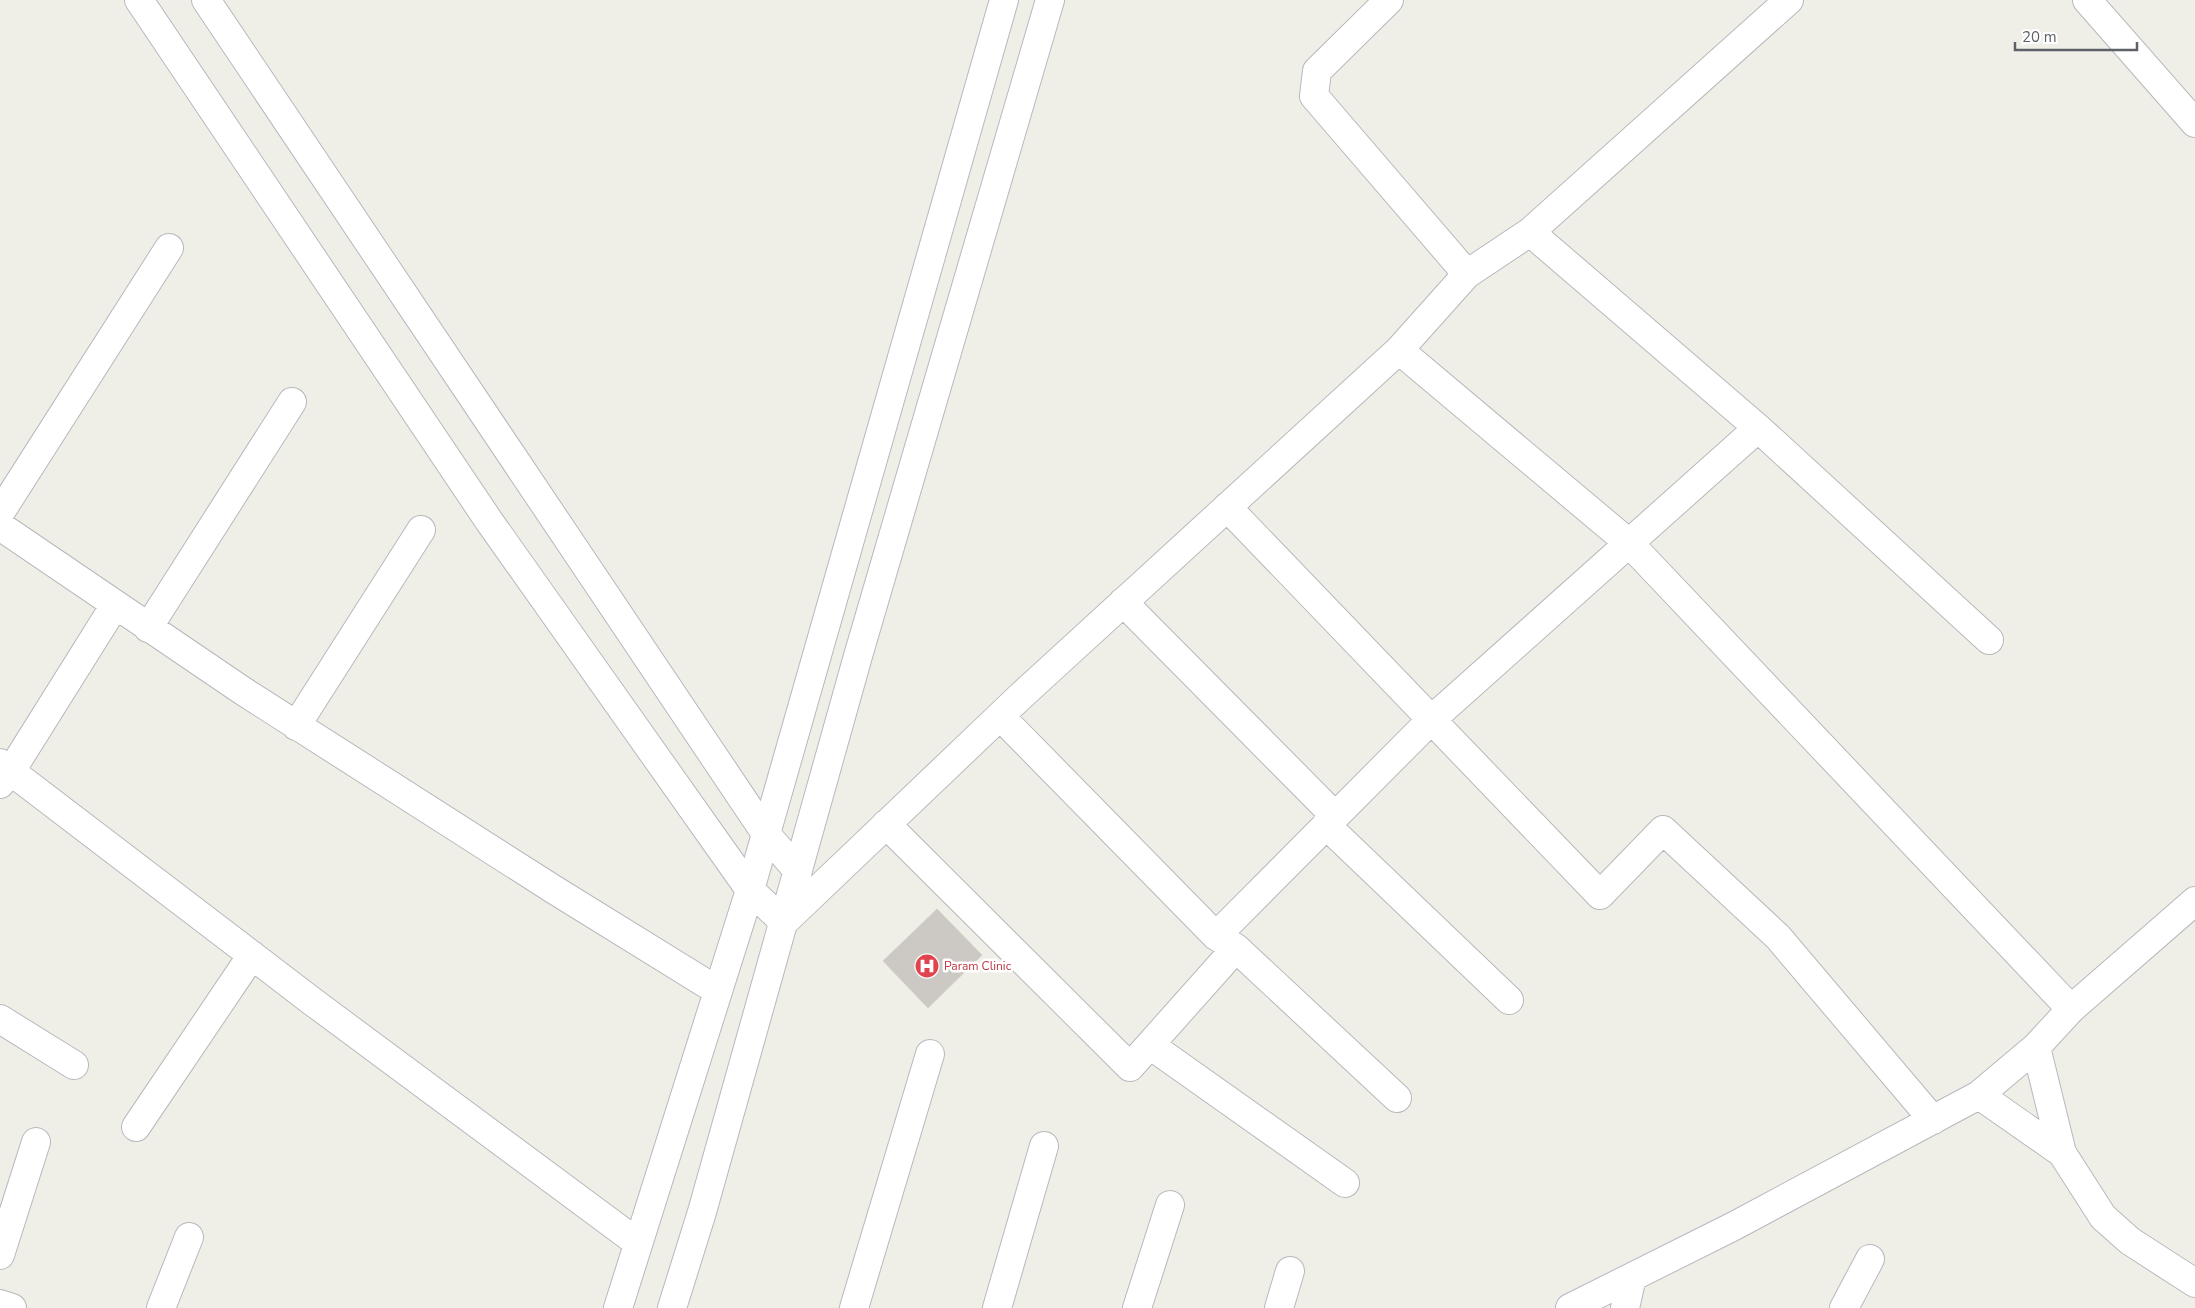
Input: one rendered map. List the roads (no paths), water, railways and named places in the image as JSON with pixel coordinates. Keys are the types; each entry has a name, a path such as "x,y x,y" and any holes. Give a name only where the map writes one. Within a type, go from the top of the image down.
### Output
{"street":[{"path":"139,0 489,521 750,890 784,922"},
{"path":"206,0 766,834 798,871"},
{"path":"618,1308 750,890 1004,0"},
{"path":"672,1308 702,1212 858,656 1050,0"},
{"path":"1389,0 1317,71 1314,96 1467,274"},
{"path":"784,922 1000,716 1399,350 1467,274 1530,232 1789,0"},
{"path":"2087,0 2195,123"},
{"path":"1530,232 1758,428 1989,640"},
{"path":"0,513 169,248"},
{"path":"1399,350 1630,544 2071,1009"},
{"path":"148,628 292,402"},
{"path":"886,824 1130,1067 1150,1045 1226,942 1331,821 1431,720 1758,428"},
{"path":"1228,507 1600,895 1663,830 1778,937 1933,1120"},
{"path":"0,526 148,628 296,726 718,991"},
{"path":"296,726 421,530"},
{"path":"1123,602 1331,821 1509,1000"},
{"path":"115,605 4,773 252,955 638,1244"},
{"path":"1000,716 1226,942 1397,1098"},
{"path":"1570,1308 1979,1095 2036,1047 2071,1009 2195,901"},
{"path":"136,1127 252,955"},
{"path":"0,1018 74,1065"},
{"path":"1150,1045 1345,1184"},
{"path":"2036,1047 2062,1153 2103,1217 2130,1241 2195,1283"},
{"path":"854,1308 930,1054"},
{"path":"1979,1095 2062,1153"},
{"path":"0,1256 36,1142"},
{"path":"997,1308 1044,1146"},
{"path":"1137,1308 1170,1205"},
{"path":"161,1308 189,1237"},
{"path":"1844,1308 1870,1259"},
{"path":"1279,1308 1290,1270"},
{"path":"1625,1308 1632,1277"},
{"path":"0,1304 12,1308"}],"place":[{"name":"Param Clinic","path":"927,966"}]}
